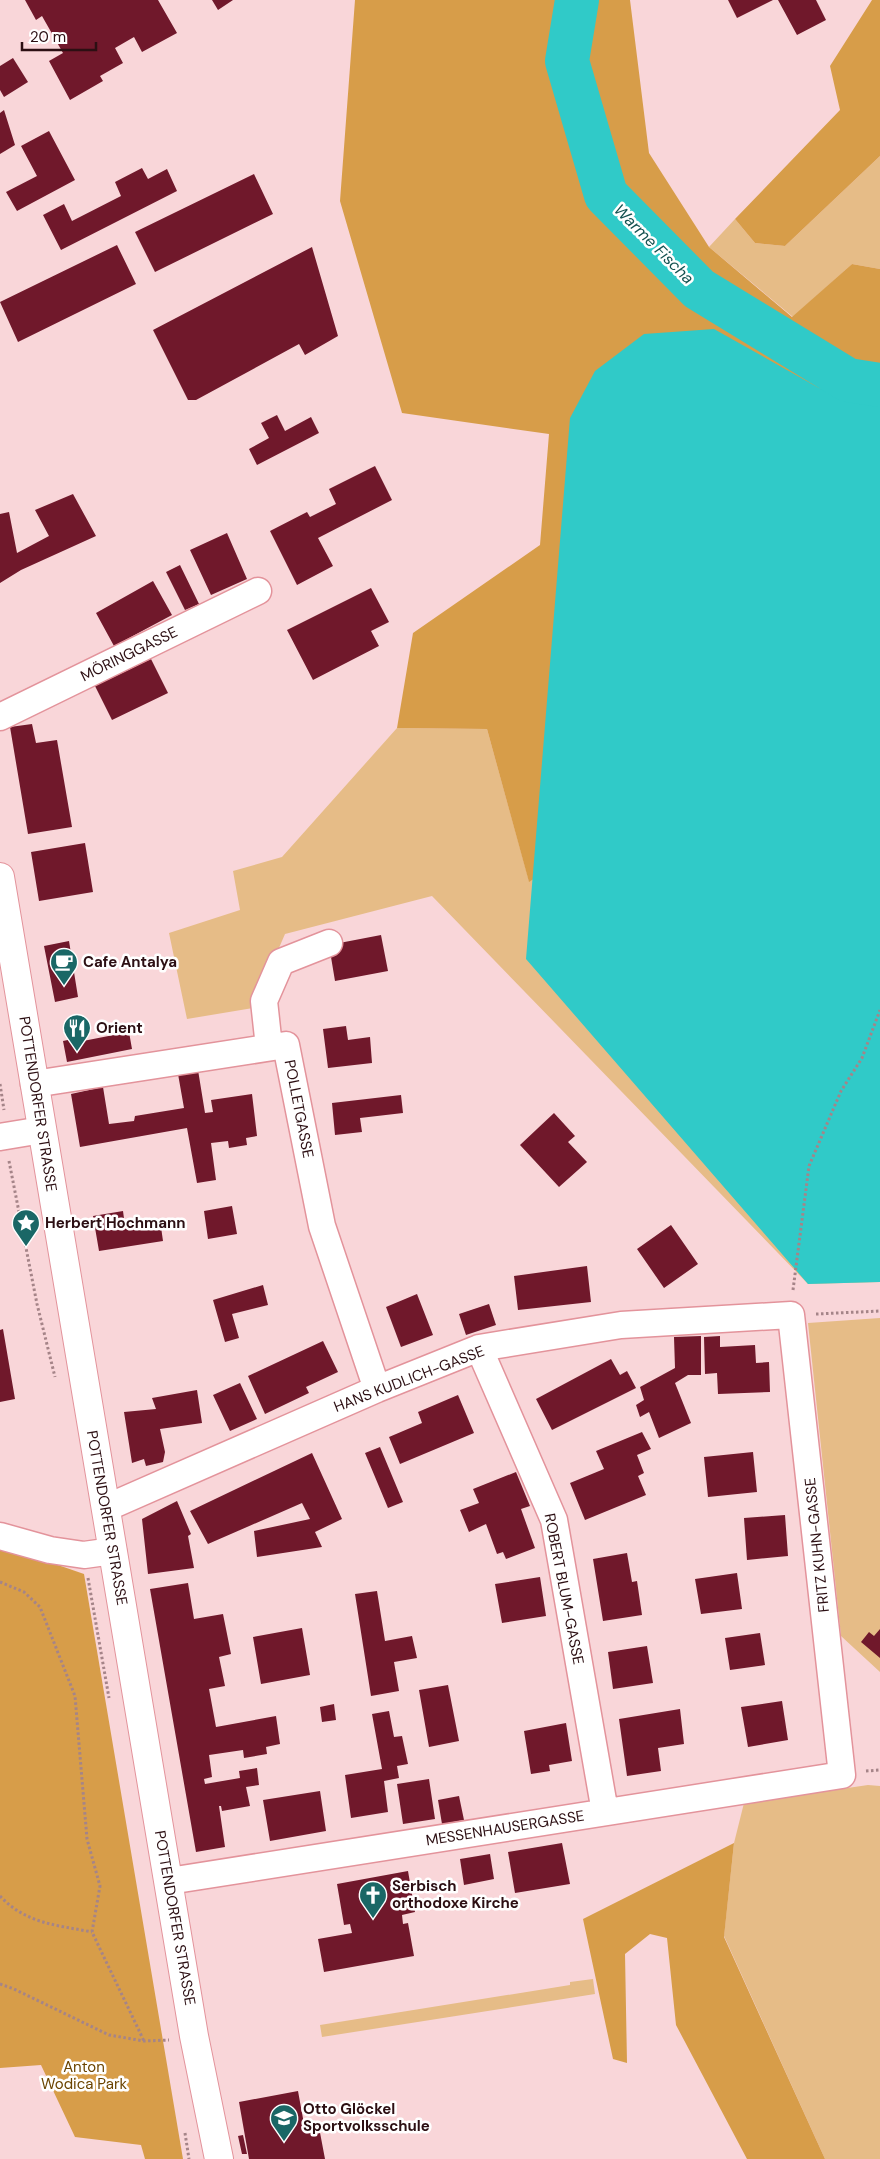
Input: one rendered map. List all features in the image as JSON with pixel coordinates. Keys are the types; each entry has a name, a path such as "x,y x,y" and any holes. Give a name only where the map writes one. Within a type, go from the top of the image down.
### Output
{"main road":[{"name":"POTTENDORFER STRASSE","path":"0,877 194,2036 219,2159"}],"street":[{"name":"MÖRINGGASSE","path":"0,717 258,591"},
{"path":"269,1047 264,1000 280,962 329,943"},
{"name":"POLLETGASSE","path":"34,1084 286,1044 322,1226 377,1389"},
{"path":"4,1136 42,1130"},
{"name":"HANS KUDLICH-GASSE","path":"106,1508 377,1389 479,1348 621,1325 791,1315"},
{"name":"FRITZ KUHN-GASSE","path":"791,1315 842,1775"},
{"name":"ROBERT BLUM-GASSE","path":"479,1348 554,1520 606,1812"},
{"path":"0,1536 50,1550 84,1555 113,1551"},
{"name":"MESSENHAUSERGASSE","path":"169,1881 842,1775"}],"path":[{"path":"880,1010 862,1058 841,1091 809,1166 795,1262 791,1315 880,1311"},
{"path":"0,1084 4,1136 9,1164 37,1304 55,1378"},
{"path":"84,1555 109,1702"},
{"path":"0,1582 24,1592 40,1606 75,1696 87,1839 100,1886 92,1932 144,2041 109,2035 0,1984"},
{"path":"0,1896 9,1905 38,1922 92,1932"},
{"path":"167,2030 171,2049"},
{"path":"185,2132 189,2159"}],"shaded area":[{"path":"880,156 880,269 852,264 793,317 709,247 735,219 755,243 785,246"},
{"path":"397,728 487,729 529,881 574,852 880,1282 808,1284 432,896 285,934 253,1008 187,1019 169,933 240,910 233,871 282,857"},
{"path":"880,1318 880,1672 841,1636 808,1323"},
{"path":"868,1785 880,1786 880,2159 825,2159 724,1936 734,1843 744,1803"},
{"path":"593,1979 595,1994 322,2037 320,2025 570,1985 570,1982"}],"green space":[{"path":"355,0 630,0 649,153 709,247 792,317 852,264 880,269 880,501 574,852 529,882 487,729 397,728 413,633 540,545 549,434 402,413 340,201"},
{"path":"872,0 880,0 880,156 785,246 755,243 735,219 840,110 830,66"},
{"name":"Anton Wodica Park","path":"0,1545 84,1574 183,2159 145,2159 141,2145 75,2137 41,2065 0,2068"},
{"path":"734,1843 724,1937 825,2159 747,2159 676,2025 667,1938 650,1934 625,1954 627,2063 613,2059 583,1919"}],"water":[{"path":"714,329 819,388 880,403 880,1282 808,1284 526,959 570,418 595,371 644,334"}],"building":[{"path":"25,0 158,0 177,33 142,52 134,37 115,48 123,63 100,76 103,81 70,100 49,61 63,53 42,16 36,20"},
{"path":"212,0 233,0 218,10"},
{"path":"728,0 773,0 737,18"},
{"path":"778,0 816,0 826,20 797,35"},
{"path":"13,58 28,82 4,97 0,90 0,66"},
{"path":"4,110 15,145 0,154 0,113"},
{"path":"49,131 75,180 17,211 6,192 37,176 21,146"},
{"path":"142,168 148,179 167,169 177,191 61,250 43,215 64,204 72,221 121,196 115,182"},
{"path":"254,174 273,214 155,272 135,232"},
{"path":"117,245 136,284 18,342 0,302"},
{"path":"312,247 338,336 305,355 299,344 196,400 188,400 153,330"},
{"path":"277,415 285,431 311,417 319,433 257,465 249,449 269,438 261,423"},
{"path":"375,466 392,500 318,538 333,566 297,585 270,531 307,512 310,517 336,504 329,489"},
{"path":"73,494 96,536 21,570 0,583 0,514 9,512 17,553 49,536 35,510"},
{"path":"227,533 247,579 211,595 190,550"},
{"path":"180,565 199,604 185,610 166,572"},
{"path":"153,581 172,615 114,646 96,613"},
{"path":"371,588 389,622 371,631 379,646 313,680 287,630"},
{"path":"151,659 168,693 112,720 95,686"},
{"path":"32,724 36,743 57,740 72,827 28,834 10,727"},
{"path":"85,843 93,892 39,901 31,852"},
{"path":"381,935 388,971 335,981 329,945"},
{"path":"69,941 78,997 55,1002 44,946"},
{"path":"346,1026 348,1040 370,1037 372,1063 328,1068 323,1029"},
{"path":"129,1032 132,1049 67,1062 63,1041 82,1037 83,1041"},
{"path":"198,1070 205,1113 213,1112 211,1100 252,1094 257,1136 246,1138 247,1145 229,1148 228,1141 211,1143 216,1180 197,1183 187,1128 80,1147 71,1094 103,1087 109,1124 134,1121 135,1116 184,1108 178,1074"},
{"path":"401,1095 403,1113 360,1118 362,1132 335,1135 332,1103"},
{"path":"554,1113 575,1136 568,1142 587,1162 559,1187 520,1145"},
{"path":"232,1206 237,1234 208,1239 204,1211"},
{"path":"123,1211 125,1226 160,1220 163,1241 99,1251 93,1216"},
{"path":"671,1225 698,1264 664,1288 637,1249"},
{"path":"587,1266 591,1302 518,1310 514,1276"},
{"path":"263,1285 268,1305 232,1314 239,1338 225,1342 213,1300"},
{"path":"417,1294 433,1335 401,1347 386,1307"},
{"path":"489,1304 496,1325 466,1335 459,1314"},
{"path":"3,1329 15,1399 0,1402 0,1330"},
{"path":"701,1336 701,1375 688,1375 675,1383 691,1423 659,1438 649,1412 640,1417 636,1405 644,1400 640,1387 675,1368 674,1337"},
{"path":"720,1336 720,1347 755,1345 756,1363 769,1362 770,1392 718,1394 717,1373 705,1374 704,1337"},
{"path":"323,1341 338,1372 306,1387 309,1393 265,1414 248,1376"},
{"path":"611,1359 620,1375 627,1371 636,1388 552,1430 536,1399"},
{"path":"240,1383 257,1419 230,1431 213,1395"},
{"path":"197,1390 202,1423 160,1429 165,1452 163,1462 146,1466 144,1459 132,1463 124,1412 156,1409 152,1398"},
{"path":"458,1395 474,1433 400,1464 389,1437 422,1423 418,1412"},
{"path":"642,1432 651,1449 637,1455 644,1473 638,1476 646,1495 585,1520 570,1483 604,1469 596,1451"},
{"path":"380,1447 403,1502 388,1508 365,1453"},
{"path":"753,1452 757,1492 708,1497 704,1457"},
{"path":"312,1453 342,1519 315,1532 322,1547 257,1557 254,1531 310,1519 302,1503 208,1544 190,1511"},
{"path":"516,1472 530,1506 521,1509 535,1548 506,1559 503,1552 497,1554 486,1524 469,1532 460,1510 479,1503 473,1489"},
{"path":"177,1501 191,1534 188,1536 194,1568 148,1574 142,1519"},
{"path":"785,1515 788,1556 747,1560 744,1518"},
{"path":"627,1553 632,1582 637,1581 642,1615 603,1621 593,1559"},
{"path":"737,1573 742,1609 701,1614 695,1579"},
{"path":"540,1577 546,1616 502,1623 495,1584"},
{"path":"188,1583 194,1619 223,1614 231,1654 219,1657 225,1686 209,1689 216,1727 276,1716 280,1744 266,1747 267,1754 244,1758 243,1750 209,1755 212,1777 204,1779 205,1784 240,1778 239,1771 257,1768 259,1785 246,1787 250,1806 222,1811 221,1806 219,1806 225,1847 196,1852 150,1589"},
{"path":"377,1591 385,1641 412,1636 417,1658 394,1662 399,1691 371,1696 355,1594"},
{"path":"302,1628 310,1675 261,1684 253,1637"},
{"path":"880,1629 880,1658 861,1642 869,1632 874,1636"},
{"path":"760,1633 765,1665 730,1670 725,1638"},
{"path":"647,1646 653,1683 613,1689 608,1652"},
{"path":"448,1685 459,1741 429,1747 419,1690"},
{"path":"782,1701 788,1740 748,1747 741,1707"},
{"path":"334,1704 336,1720 322,1722 320,1707"},
{"path":"680,1709 684,1744 658,1748 661,1771 627,1776 619,1719"},
{"path":"389,1711 394,1737 402,1736 408,1764 397,1766 399,1778 384,1781 388,1812 351,1818 345,1775 382,1769 372,1714"},
{"path":"566,1723 572,1761 549,1765 550,1771 531,1774 524,1731"},
{"path":"429,1779 435,1819 403,1824 397,1784"},
{"path":"320,1791 326,1831 270,1841 263,1800"},
{"path":"459,1796 464,1820 442,1824 438,1800"},
{"path":"562,1843 570,1884 515,1893 508,1852"},
{"path":"490,1854 494,1879 464,1885 460,1859"},
{"name":"Serbisch orthodoxe Kirche","path":"408,1871 415,1912 402,1915 403,1924 408,1923 414,1956 324,1972 318,1939 352,1933 350,1924 344,1925 337,1884"},
{"name":"Otto Glöckel Sportvolksschule","path":"298,2091 304,2124 318,2122 325,2159 249,2159 239,2102"},
{"path":"243,2135 247,2154 242,2154 238,2136"}],"waterway":[{"name":"Warme Fischa","path":"577,0 567,61 606,195 699,289 848,380 880,385"}],"place":[{"name":"Cafe Antalya","path":"64,986"},
{"name":"Orient","path":"77,1052"},
{"name":"Herbert Hochmann","path":"26,1247"},
{"name":"Serbisch orthodoxe Kirche","path":"373,1919"},
{"name":"Otto Glöckel Sportvolksschule","path":"284,2142"}]}
